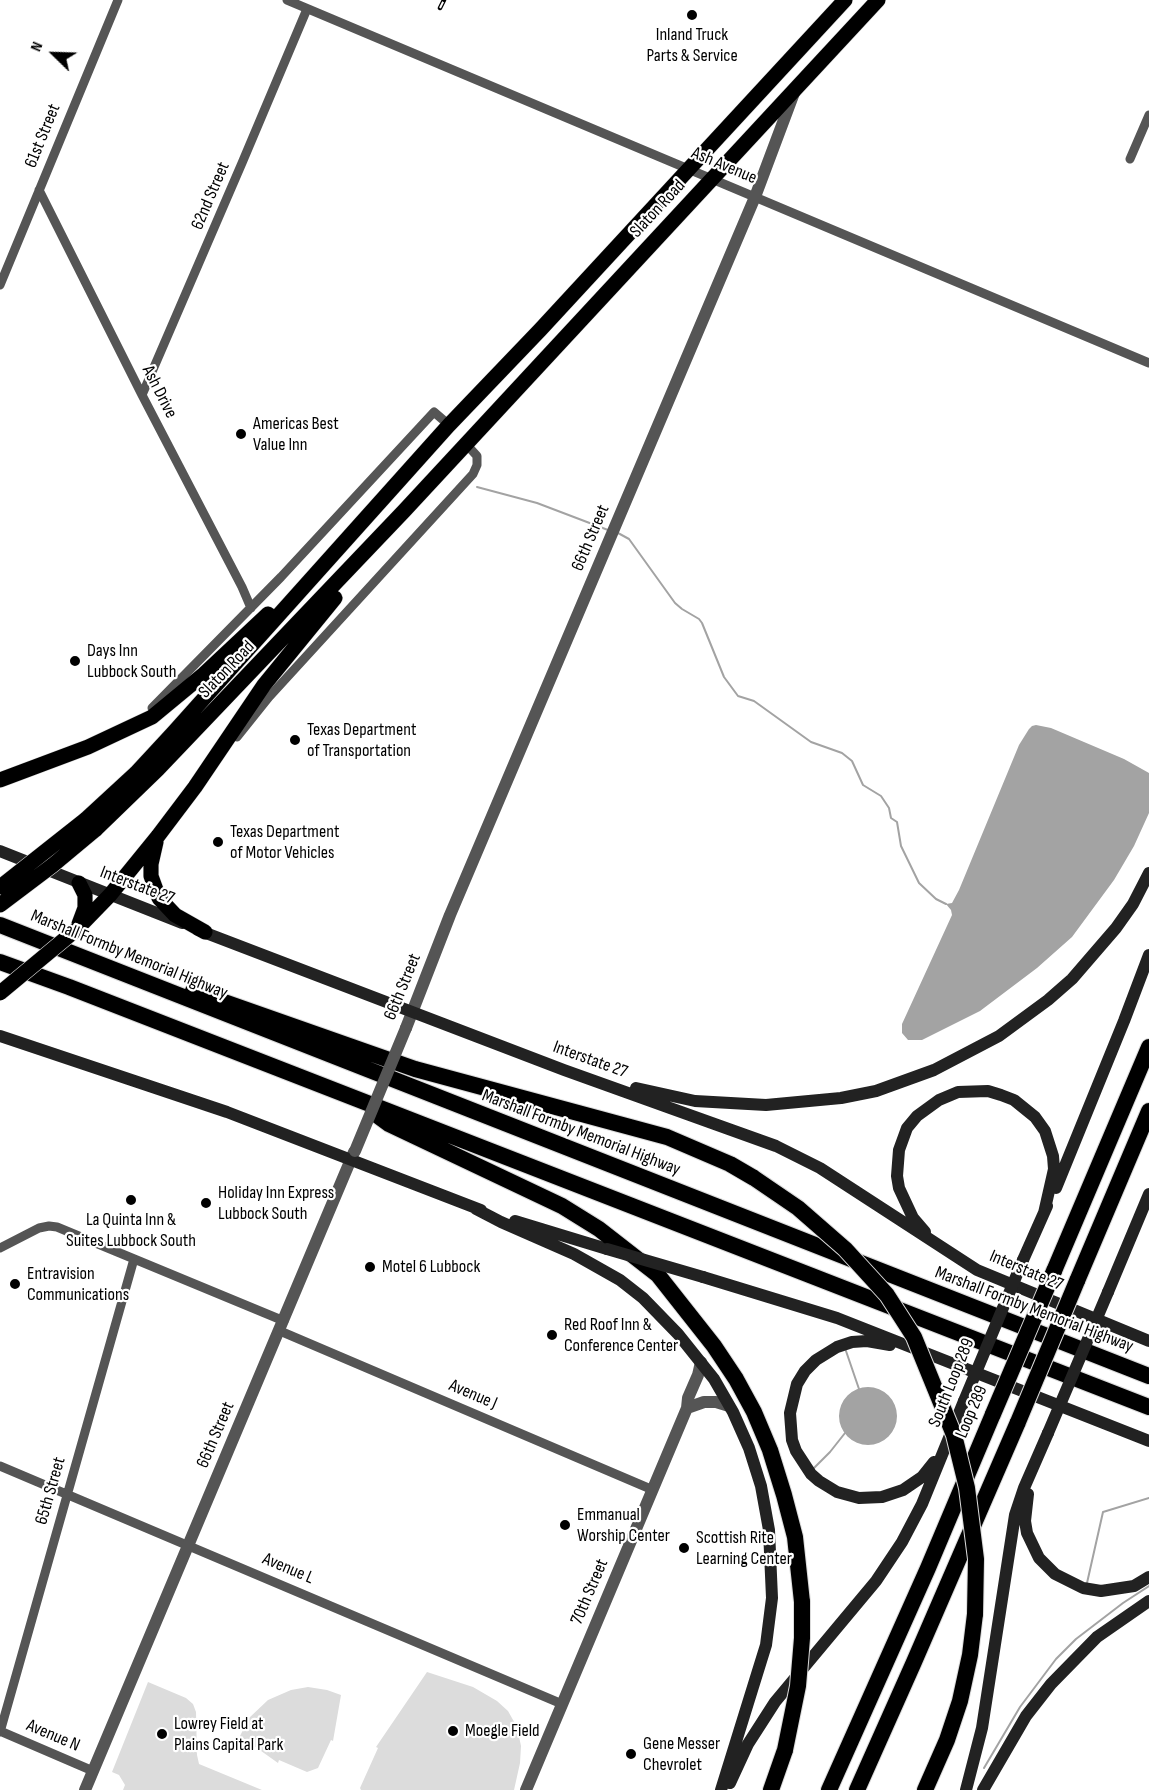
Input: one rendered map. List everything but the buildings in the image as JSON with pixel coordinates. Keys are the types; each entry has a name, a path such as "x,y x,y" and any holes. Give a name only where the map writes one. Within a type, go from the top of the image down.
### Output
{"highway":[{"name":"Slaton Road","path":"0,905 53,866 449,424 540,330 845,0"},
{"name":"Slaton Road","path":"0,887 90,825 166,762 467,445 878,0"},
{"path":"449,424 467,445"},
{"path":"0,993 77,929 110,896 195,787 264,685 404,511"},
{"path":"0,780 88,747 152,717 319,568"},
{"path":"158,836 151,864 151,876 159,898 175,915 205,932"},
{"path":"77,929 85,908 84,895 79,883"},
{"name":"Marshall Formby Memorial Highway","path":"0,925 1149,1376"},
{"path":"19,931 126,965 415,1069 667,1137 730,1164 754,1178 798,1208 845,1249 887,1295 914,1337 954,1435 968,1488 976,1559 975,1614 970,1655 960,1701 947,1740 925,1790"},
{"path":"0,962 80,991 1149,1407"},
{"name":"Loop 289","path":"829,1790 928,1568 1149,1047"},
{"path":"354,1098 388,1124 542,1195 581,1217 658,1275 714,1346 736,1379 754,1412 770,1450 787,1506 795,1537 802,1602 798,1686 785,1749 771,1790"},
{"path":"857,1790 1018,1422 1149,1111"}],"main road":[{"name":"Interstate 27","path":"0,851 412,1013 798,1156 976,1270 1146,1340"},
{"path":"493,1043 638,1089 695,1101 766,1105 841,1098 876,1091 934,1070 975,1050 1006,1031 1048,1000 1072,979 1116,928 1133,904 1149,873"},
{"name":"South Loop 289","path":"727,1790 748,1744 775,1702 876,1581 915,1519 1023,1260 1068,1161 1149,955"},
{"path":"0,1036 353,1156 574,1254 620,1280 643,1298 666,1321 714,1379 749,1448 761,1486 771,1554 770,1623 760,1667 721,1790"},
{"path":"976,1270 925,1232 913,1218 903,1200 897,1176 899,1150 908,1128 917,1116 947,1095 972,1090 1001,1095 1025,1108 1045,1131 1053,1156 1054,1169 1044,1213"},
{"path":"966,1790 982,1728 1015,1515 1034,1463 1149,1194"},
{"path":"476,1209 837,1318 1149,1441"},
{"path":"1122,1258 1140,1228 1149,1219"},
{"path":"934,1357 867,1341 852,1342 837,1347 816,1360 797,1384 790,1413 790,1426 796,1451 811,1474 829,1488 860,1498 882,1497 903,1490 922,1476 945,1446"},
{"path":"1126,1432 1149,1447"},
{"path":"1034,1463 1025,1521 1033,1549 1048,1568 1073,1584 1101,1591 1134,1586 1149,1577"},
{"path":"983,1790 1026,1716 1051,1684 1097,1637 1149,1601"}],"street":[{"name":"61st Street","path":"0,285 118,0"},
{"name":"Ash Avenue","path":"287,0 1149,363"},
{"name":"62nd Street","path":"142,395 243,164 307,9"},
{"name":"66th Street","path":"85,1790 353,1156 450,915 755,197 795,90"},
{"path":"1130,159 1149,115"},
{"name":"Ash Drive","path":"39,190 251,608"},
{"name":"Slaton Road","path":"130,728 251,608 434,412 449,424"},
{"path":"195,787 269,697 473,474 477,465 477,456 467,445"},
{"name":"Avenue J","path":"0,1248 39,1228 49,1226 134,1259 652,1490"},
{"name":"65th Street","path":"0,1732 134,1259"},
{"name":"70th Street","path":"526,1790 687,1408 700,1362"},
{"path":"687,1408 704,1402 716,1402 729,1406"},
{"name":"Avenue L","path":"0,1467 562,1704"},
{"name":"Avenue N","path":"0,1732 93,1771"}],"shaded area":[{"path":"1036,725 1051,728 1124,759 1149,773 1149,813 1134,846 1114,880 1072,937 1037,968 980,1011 922,1040 908,1040 902,1033 902,1024 952,915 946,904 952,903 959,890 1019,745 1029,729"},
{"path":"868,1387 879,1389 892,1400 897,1416 895,1427 884,1440 868,1445 857,1443 844,1432 839,1416 841,1405 852,1392"},
{"name":"Moegle Field","path":"427,1672 473,1687 497,1701 508,1711 517,1727 521,1746 514,1790 361,1790 378,1748 376,1747"},
{"name":"Lowrey Field at Plains Capital Park","path":"148,1682 186,1698 193,1704 196,1712 199,1764 262,1790 123,1790 125,1785 119,1775 112,1772"},
{"path":"308,1687 341,1695 333,1741 331,1740 318,1768 307,1772 279,1760 278,1763 240,1736 249,1718 268,1700 291,1690"}],"waterway":[{"path":"477,487 537,503 608,530"},
{"path":"618,533 629,539 675,603 702,623 724,677 738,696 754,701 811,742 842,753 852,761 863,785 881,796 889,808 891,818 897,822 901,846 919,883 936,899 946,904"},
{"path":"846,1351 859,1389"},
{"path":"814,1468 845,1433"},
{"path":"1087,1583 1103,1512 1149,1498"},
{"path":"984,1768 1020,1707 1056,1659 1076,1639 1149,1586"}],"railway":[{"path":"440,8 444,0"}],"place":[{"name":"Inland Truck Parts & Service","path":"692,15"},
{"name":"Americas Best Value Inn","path":"241,434"},
{"name":"Days Inn Lubbock South","path":"75,661"},
{"name":"Texas Department of Transportation","path":"295,740"},
{"name":"Texas Department of Motor Vehicles","path":"218,842"},
{"name":"La Quinta Inn & Suites Lubbock South","path":"131,1200"},
{"name":"Holiday Inn Express Lubbock South","path":"206,1203"},
{"name":"Motel 6 Lubbock","path":"370,1267"},
{"name":"Entravision Communications","path":"15,1284"},
{"name":"Red Roof Inn & Conference Center","path":"552,1335"},
{"name":"Emmanual Worship Center","path":"565,1525"},
{"name":"Scottish Rite Learning Center","path":"684,1548"},
{"name":"Moegle Field","path":"453,1731"},
{"name":"Lowrey Field at Plains Capital Park","path":"162,1734"},
{"name":"Gene Messer Chevrolet","path":"631,1754"}]}
